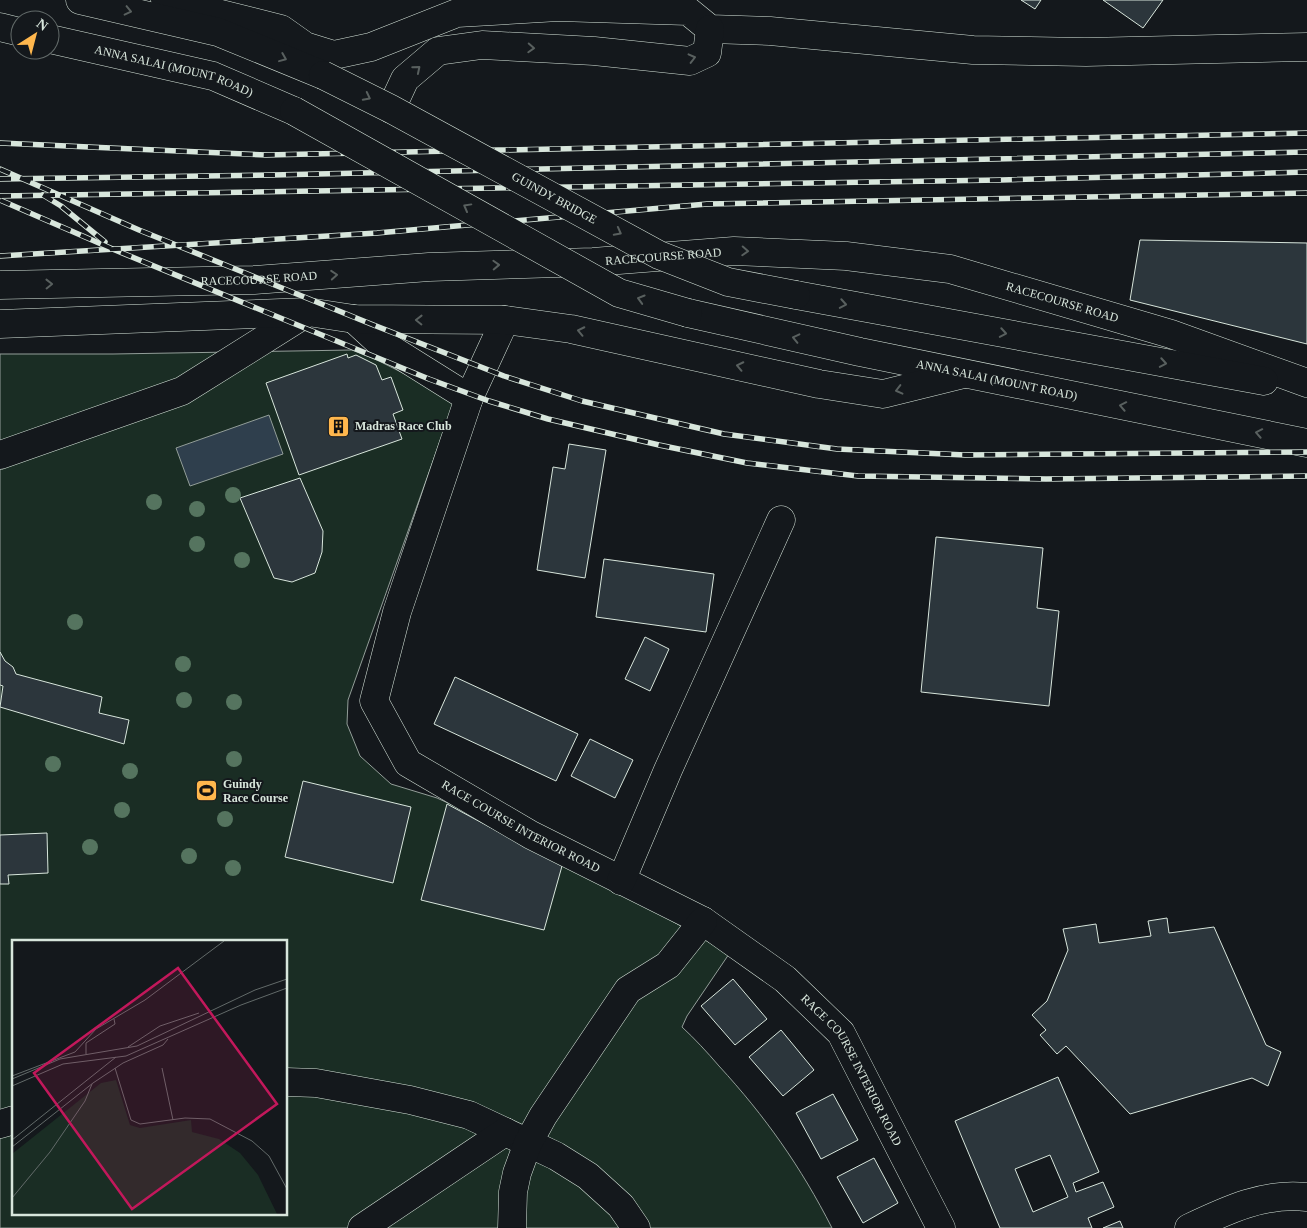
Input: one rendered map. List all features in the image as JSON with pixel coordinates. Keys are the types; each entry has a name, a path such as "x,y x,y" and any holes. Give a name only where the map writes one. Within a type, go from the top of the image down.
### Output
{"main road":[{"name":"GUINDY BRIDGE","path":"80,0 218,32 323,75 391,109 659,254 728,282 1307,389"},
{"path":"165,0 281,29 305,46 334,56 371,47 462,6 690,6 710,29 770,31 973,50 1086,52 1307,46"},
{"path":"391,109 405,79 438,52 482,45 594,50 690,61 707,53 710,29"},
{"name":"ANNA SALAI (MOUNT ROAD)","path":"60,41 213,76 294,111 619,293 688,313 860,352 1307,443"},
{"name":"RACECOURSE ROAD","path":"0,285 254,280 429,267 593,262 734,251 846,256 950,270 1171,334 1307,383"},
{"path":"0,455 182,391 308,312"},
{"path":"0,324 308,312 354,319 505,320 571,329 819,384 883,394 964,374"},
{"path":"354,319 378,341 469,398"},
{"name":"RACE COURSE INTERIOR ROAD","path":"505,320 469,398 397,612 374,701 408,763 531,835 703,921 785,979 841,1033 941,1228"},
{"path":"621,881 668,770 781,520"},
{"path":"362,1228 516,1138 543,1116 628,990 668,965 703,921"},
{"path":"288,1082 316,1082 410,1100 469,1115 556,1156 588,1176 621,1206 636,1228"},
{"path":"512,1228 513,1192 517,1173 516,1138"},
{"path":"1189,1228 1237,1206 1289,1195 1307,1197"}],"green space":[{"name":"Guindy Race Course","path":"352,350 377,360 455,399 348,700 347,724 360,756 391,784 437,798 461,809 655,911 729,954 687,1016 682,1027 736,1085 767,1123 808,1184 832,1228 0,1228 0,354"}],"water":[{"path":"269,415 283,454 190,486 176,448"}],"building":[{"path":"1021,0 1041,0 1035,9"},
{"path":"1103,0 1163,0 1143,28"},
{"path":"1140,240 1307,243 1307,344 1130,300"},
{"name":"Madras Race Club","path":"347,354 348,358 356,355 376,365 382,380 391,377 403,410 393,414 402,439 299,475 266,383"},
{"path":"569,444 606,450 585,578 537,570 553,467 565,469"},
{"path":"300,478 323,531 322,552 315,573 292,582 274,578 240,498"},
{"path":"936,537 1043,548 1037,608 1059,611 1049,706 921,692"},
{"path":"604,559 714,574 706,632 596,617"},
{"path":"645,637 669,649 650,691 625,679"},
{"path":"0,652 5,661 13,667 16,674 102,697 99,713 129,720 124,744 0,707 3,686 0,685"},
{"path":"455,677 578,734 556,781 434,724"},
{"path":"590,739 633,760 615,798 571,776"},
{"path":"303,781 411,807 393,883 285,857"},
{"path":"447,804 562,866 544,930 421,900"},
{"path":"47,833 48,873 8,875 9,884 0,884 0,835"},
{"path":"1167,918 1169,933 1214,927 1266,1045 1281,1052 1268,1086 1252,1078 1130,1114 1066,1046 1057,1054 1040,1035 1046,1030 1032,1015 1047,1001 1068,950 1063,929 1096,924 1099,943 1151,936 1148,921"},
{"path":"733,979 767,1019 735,1045 701,1006"},
{"path":"781,1030 814,1070 783,1096 749,1057"},
{"path":"1058,1077 1099,1172 1073,1183 1076,1192 1103,1182 1114,1207 1088,1218 1092,1228 1000,1228 955,1121","holes":["1050,1155 1068,1197 1033,1212 1015,1169"]},
{"path":"833,1094 858,1140 821,1159 796,1113"},
{"path":"874,1158 898,1203 863,1223 837,1177"},
{"path":"1120,1221 1123,1228 1103,1228"}],"railway":[{"path":"0,143 266,155 1307,133"},
{"path":"0,179 272,175 1307,152"},
{"path":"0,169 139,230 504,376 582,401 724,434 837,449 965,455 1307,452"},
{"path":"0,196 1001,180 1307,172"},
{"path":"0,256 377,233 707,204 1307,193"},
{"path":"43,195 61,206 105,242"},
{"path":"0,200 115,250 429,379 489,401 548,419 659,445 747,463 858,476 1046,479 1307,476"}],"place":[{"name":"Madras Race Club","path":"339,426"},
{"name":"Guindy Race Course","path":"207,791"}]}
